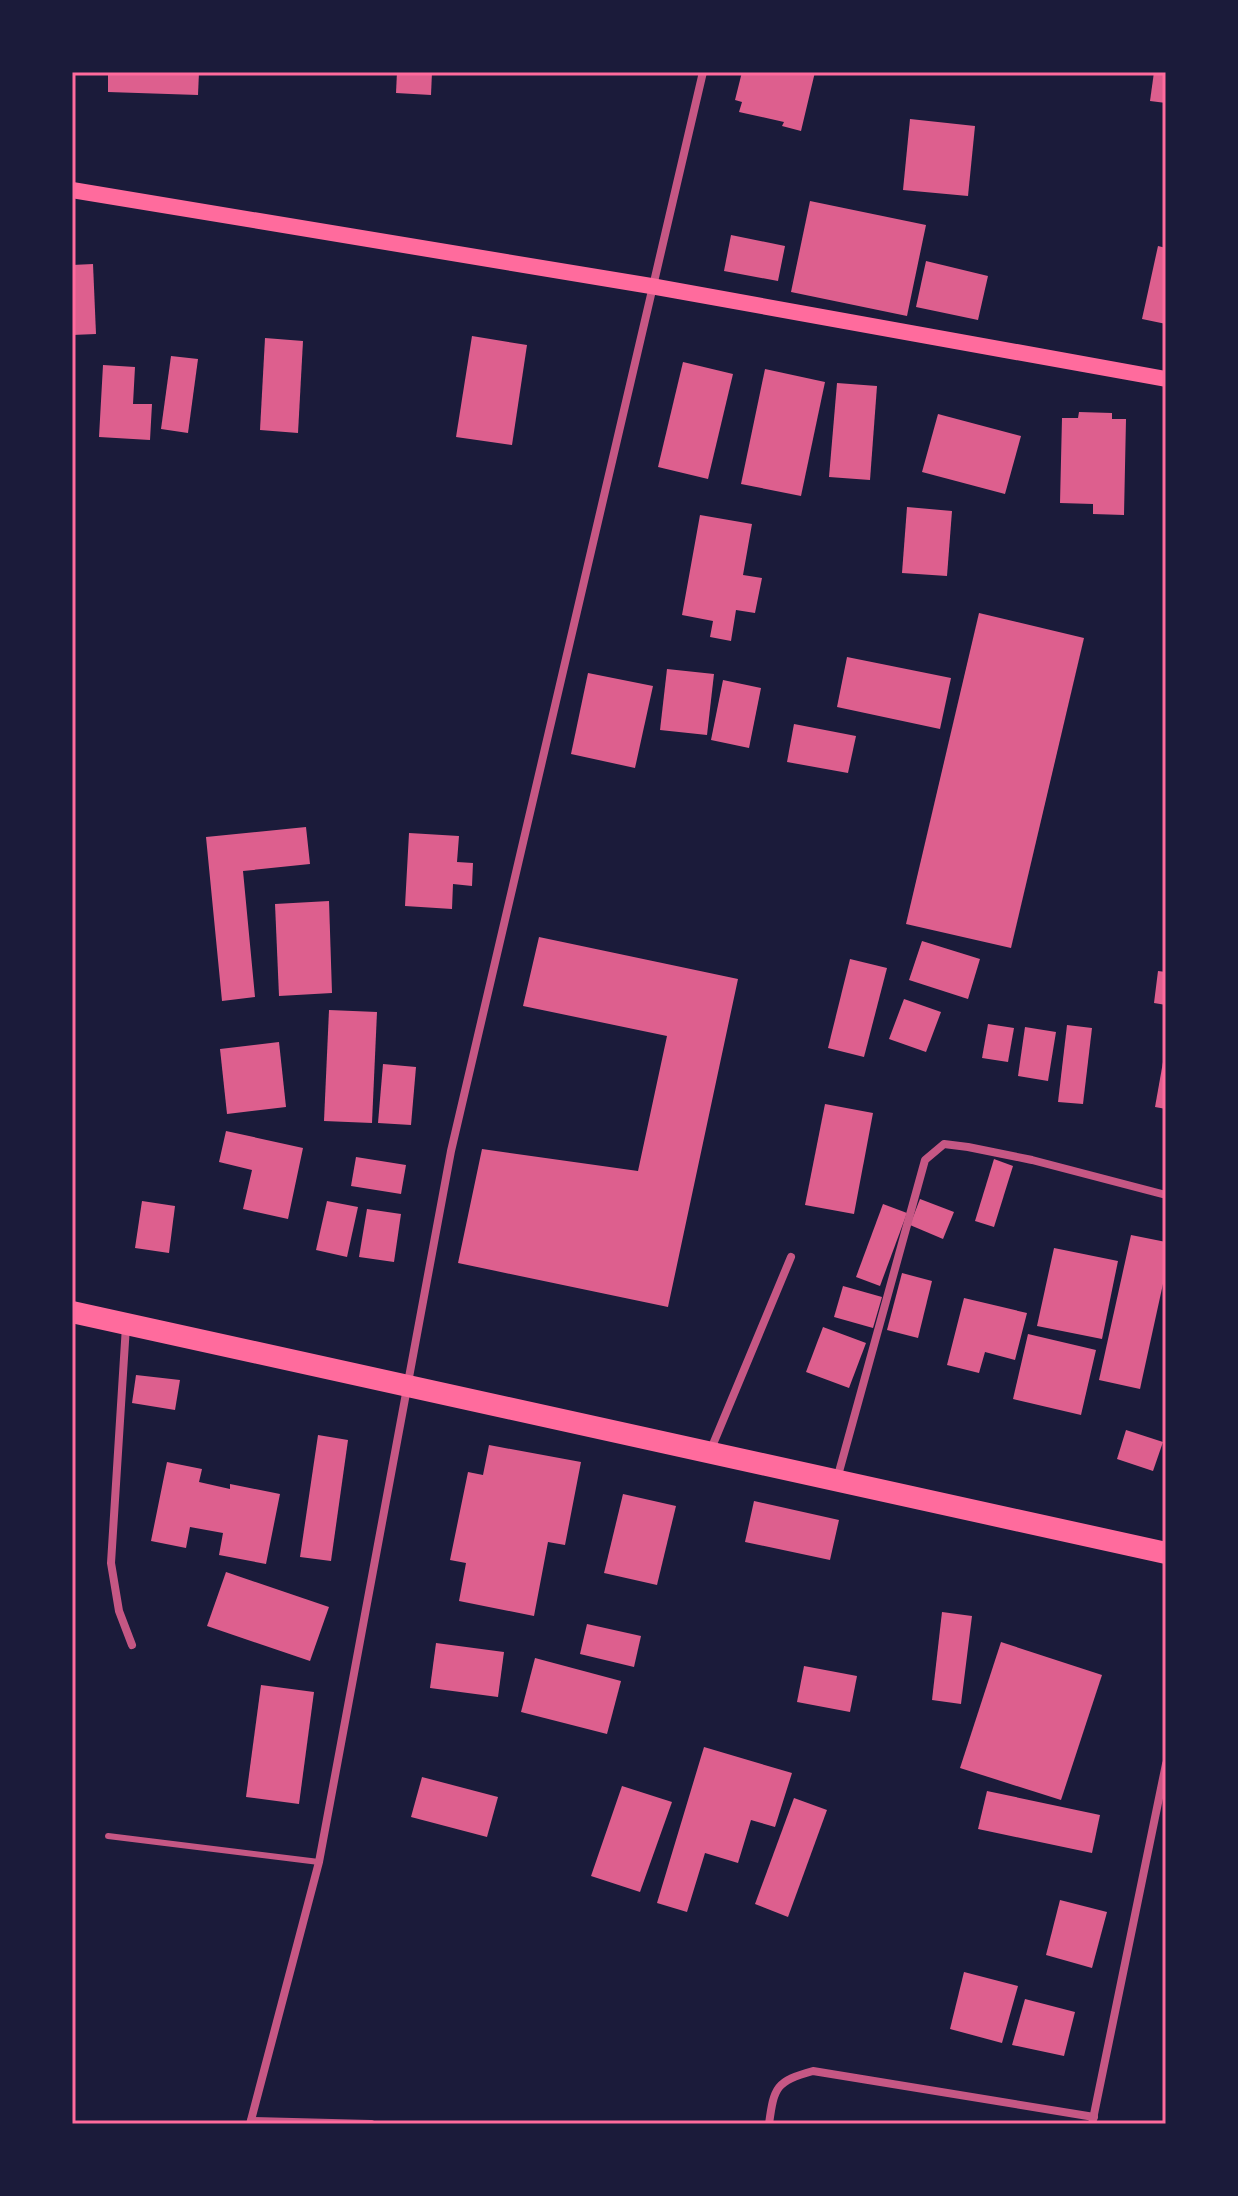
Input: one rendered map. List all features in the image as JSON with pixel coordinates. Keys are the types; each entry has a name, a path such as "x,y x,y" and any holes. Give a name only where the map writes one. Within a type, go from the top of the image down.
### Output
{"highway":[{"path":"72,1312 1166,1553"}],"main road":[{"path":"72,190 651,286 1166,379"}],"street":[{"path":"371,2124 250,2123 319,1862 458,1120 703,72"},
{"path":"836,1481 925,1160 934,1150 944,1144 981,1150 1166,1195"},
{"path":"709,1454 791,1257"},
{"path":"127,1326 111,1563 119,1611 132,1645"},
{"path":"769,2124 773,2095 784,2079 813,2071 1093,2120 1166,1764"}],"lane":[{"path":"108,1836 319,1862"}],"building":[{"path":"108,72 199,72 198,95 108,92"},
{"path":"397,72 432,72 431,95 396,93"},
{"path":"742,72 815,72 801,131 782,126 784,122 739,112 742,102 735,100"},
{"path":"1154,72 1166,72 1166,103 1150,101"},
{"path":"910,119 975,126 968,196 903,190"},
{"path":"810,201 926,225 907,316 791,292"},
{"path":"731,235 785,246 778,281 724,271"},
{"path":"1158,246 1166,248 1166,324 1142,319"},
{"path":"926,261 988,276 978,320 916,307"},
{"path":"93,264 96,334 72,335 72,265"},
{"path":"472,336 527,345 512,445 456,437"},
{"path":"265,338 303,341 298,433 260,430"},
{"path":"171,356 198,359 188,433 161,429"},
{"path":"683,362 733,374 708,479 658,467"},
{"path":"103,365 135,367 133,404 152,404 150,440 99,437"},
{"path":"765,369 825,382 801,496 741,484"},
{"path":"837,383 877,386 870,480 829,477"},
{"path":"1079,412 1112,413 1112,419 1126,419 1124,515 1093,514 1093,504 1060,503 1062,418 1078,418"},
{"path":"938,414 1021,436 1005,494 922,472"},
{"path":"907,507 952,511 947,576 902,573"},
{"path":"700,515 752,524 743,575 762,578 755,613 736,610 731,641 710,637 713,621 682,615"},
{"path":"979,613 1084,638 1011,948 906,924"},
{"path":"847,657 951,678 940,729 837,707"},
{"path":"667,669 714,674 707,735 660,730"},
{"path":"588,673 653,686 635,768 571,754"},
{"path":"723,680 761,688 749,748 711,740"},
{"path":"794,724 856,736 848,773 787,762"},
{"path":"306,827 310,864 243,871 255,997 222,1001 206,837"},
{"path":"409,833 459,836 457,862 473,863 472,886 453,884 452,909 405,906"},
{"path":"329,901 332,993 279,996 275,904"},
{"path":"539,937 738,979 668,1307 458,1263 482,1149 638,1171 667,1036 523,1006"},
{"path":"922,941 980,959 968,999 909,980"},
{"path":"850,959 887,968 864,1057 828,1048"},
{"path":"1158,971 1166,972 1166,1005 1154,1003"},
{"path":"904,999 941,1012 926,1052 889,1039"},
{"path":"329,1010 377,1012 372,1123 324,1121"},
{"path":"988,1024 1014,1028 1008,1062 982,1058"},
{"path":"1067,1025 1092,1028 1083,1104 1058,1102"},
{"path":"1025,1027 1056,1032 1048,1081 1018,1076"},
{"path":"279,1042 286,1107 227,1114 220,1049"},
{"path":"1163,1062 1166,1062 1166,1109 1155,1107"},
{"path":"383,1064 416,1067 411,1125 378,1123"},
{"path":"825,1104 873,1113 854,1214 805,1205"},
{"path":"226,1131 303,1148 288,1219 243,1209 252,1170 219,1162"},
{"path":"356,1157 406,1165 401,1194 351,1186"},
{"path":"994,1159 1013,1166 994,1227 975,1221"},
{"path":"920,1199 954,1212 943,1239 910,1225"},
{"path":"142,1201 175,1206 169,1253 135,1248"},
{"path":"327,1201 358,1207 347,1257 316,1250"},
{"path":"883,1204 907,1213 880,1286 856,1277"},
{"path":"367,1209 401,1214 394,1262 359,1257"},
{"path":"1131,1235 1166,1242 1166,1270 1140,1389 1099,1380"},
{"path":"1054,1248 1118,1261 1102,1339 1037,1326"},
{"path":"902,1273 932,1281 918,1338 887,1330"},
{"path":"843,1286 882,1297 873,1328 834,1317"},
{"path":"964,1298 1027,1313 1015,1360 985,1352 979,1373 947,1365"},
{"path":"823,1327 866,1343 849,1388 806,1372"},
{"path":"1028,1334 1096,1350 1081,1415 1013,1399"},
{"path":"136,1375 180,1380 175,1410 132,1403"},
{"path":"1126,1430 1163,1442 1153,1471 1117,1459"},
{"path":"318,1435 348,1440 331,1561 300,1557"},
{"path":"489,1445 581,1462 565,1545 548,1542 534,1616 459,1601 466,1563 450,1560 468,1472 483,1475"},
{"path":"167,1462 202,1469 199,1482 230,1489 230,1484 280,1494 266,1564 219,1555 223,1533 190,1527 186,1548 151,1541"},
{"path":"623,1494 676,1506 657,1585 604,1573"},
{"path":"754,1501 839,1520 830,1560 745,1542"},
{"path":"226,1572 329,1607 310,1661 207,1626"},
{"path":"942,1612 972,1616 961,1704 932,1700"},
{"path":"587,1624 641,1636 634,1667 580,1654"},
{"path":"1001,1642 1102,1675 1061,1800 960,1768"},
{"path":"436,1643 504,1652 498,1697 430,1688"},
{"path":"535,1658 621,1681 607,1734 521,1712"},
{"path":"804,1666 857,1676 850,1712 797,1702"},
{"path":"261,1685 314,1692 299,1804 246,1797"},
{"path":"704,1747 792,1773 775,1827 751,1820 738,1863 705,1853 687,1912 657,1903"},
{"path":"422,1777 498,1797 487,1837 411,1817"},
{"path":"622,1786 672,1802 640,1892 591,1876"},
{"path":"987,1791 1100,1815 1092,1853 978,1829"},
{"path":"794,1798 827,1810 788,1917 755,1904"},
{"path":"1060,1900 1107,1912 1092,1968 1046,1955"},
{"path":"964,1972 1018,1986 1002,2043 950,2029"},
{"path":"1025,1999 1075,2012 1064,2056 1012,2045"}]}
